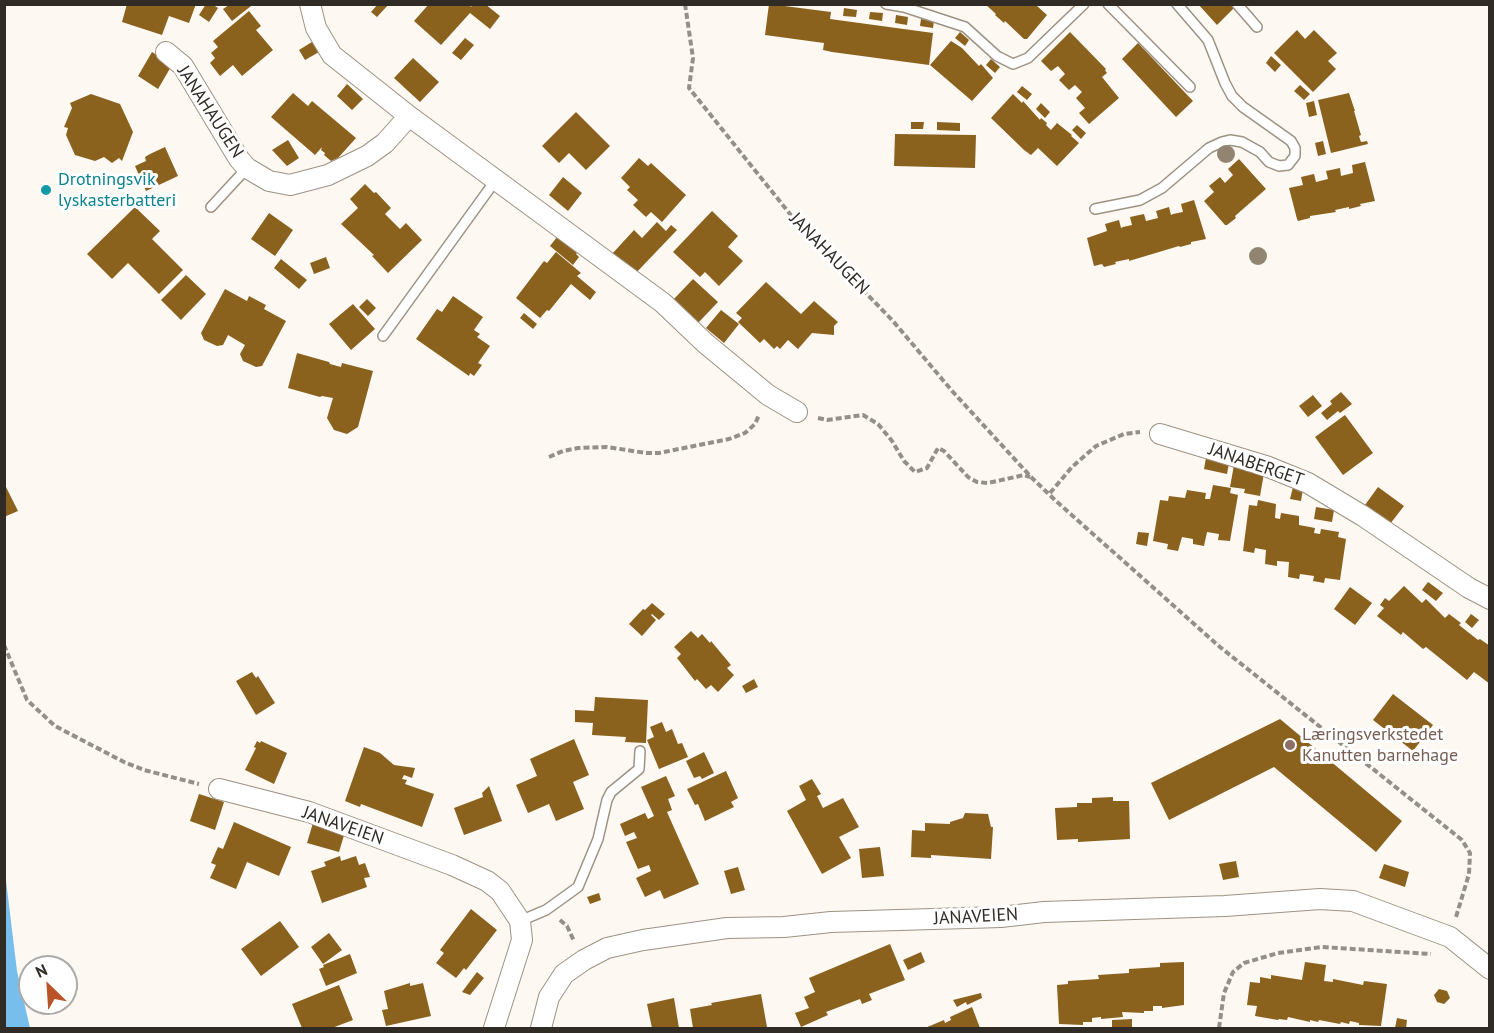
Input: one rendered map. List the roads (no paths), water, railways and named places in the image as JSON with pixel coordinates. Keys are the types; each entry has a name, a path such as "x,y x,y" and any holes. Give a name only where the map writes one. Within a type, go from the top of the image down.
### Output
{"street":[{"path":"310,4 316,28 332,55 495,181 663,303 705,344 779,404 797,412"},
{"name":"JANAHAUGEN","path":"166,52 183,66 239,159 247,168 268,181 290,185 327,175 367,156 385,143 409,116"},
{"name":"JANABERGET","path":"1160,434 1266,466 1308,483 1363,516 1469,588 1490,599"},
{"name":"JANAVEIEN","path":"219,789 309,813 452,865 487,881 500,891 520,921"},
{"name":"JANAVEIEN","path":"541,1029 549,997 564,974 584,960 608,948 643,940 728,928 784,927 831,922 1001,917 1044,912 1225,906 1320,900 1353,901 1450,937 1490,969"},
{"path":"494,1029 522,940 520,921"}],"lane":[{"path":"886,4 904,7 965,27 997,56 1013,64 1028,58 1084,4"},
{"path":"1108,4 1190,87"},
{"path":"1095,208 1140,200 1162,188 1209,148 1222,142 1230,140 1242,142 1260,152 1269,162 1279,166 1288,165 1294,156 1295,148 1291,141 1243,107 1232,96 1208,40 1177,4"},
{"path":"1236,4 1257,27"},
{"path":"211,207 247,168"},
{"path":"383,336 495,181"},
{"path":"520,921 546,910 578,887 598,839 607,800 612,792 639,769 640,751"}],"water":[{"path":"4,864 18,975 18,1015 27,1015 30,1028 5,1028"}],"place":[{"name":"Drotningsvik lyskasterbatteri","path":"46,190"},
{"name":"Læringsverkstedet Kanutten barnehage","path":"1290,745"}]}
